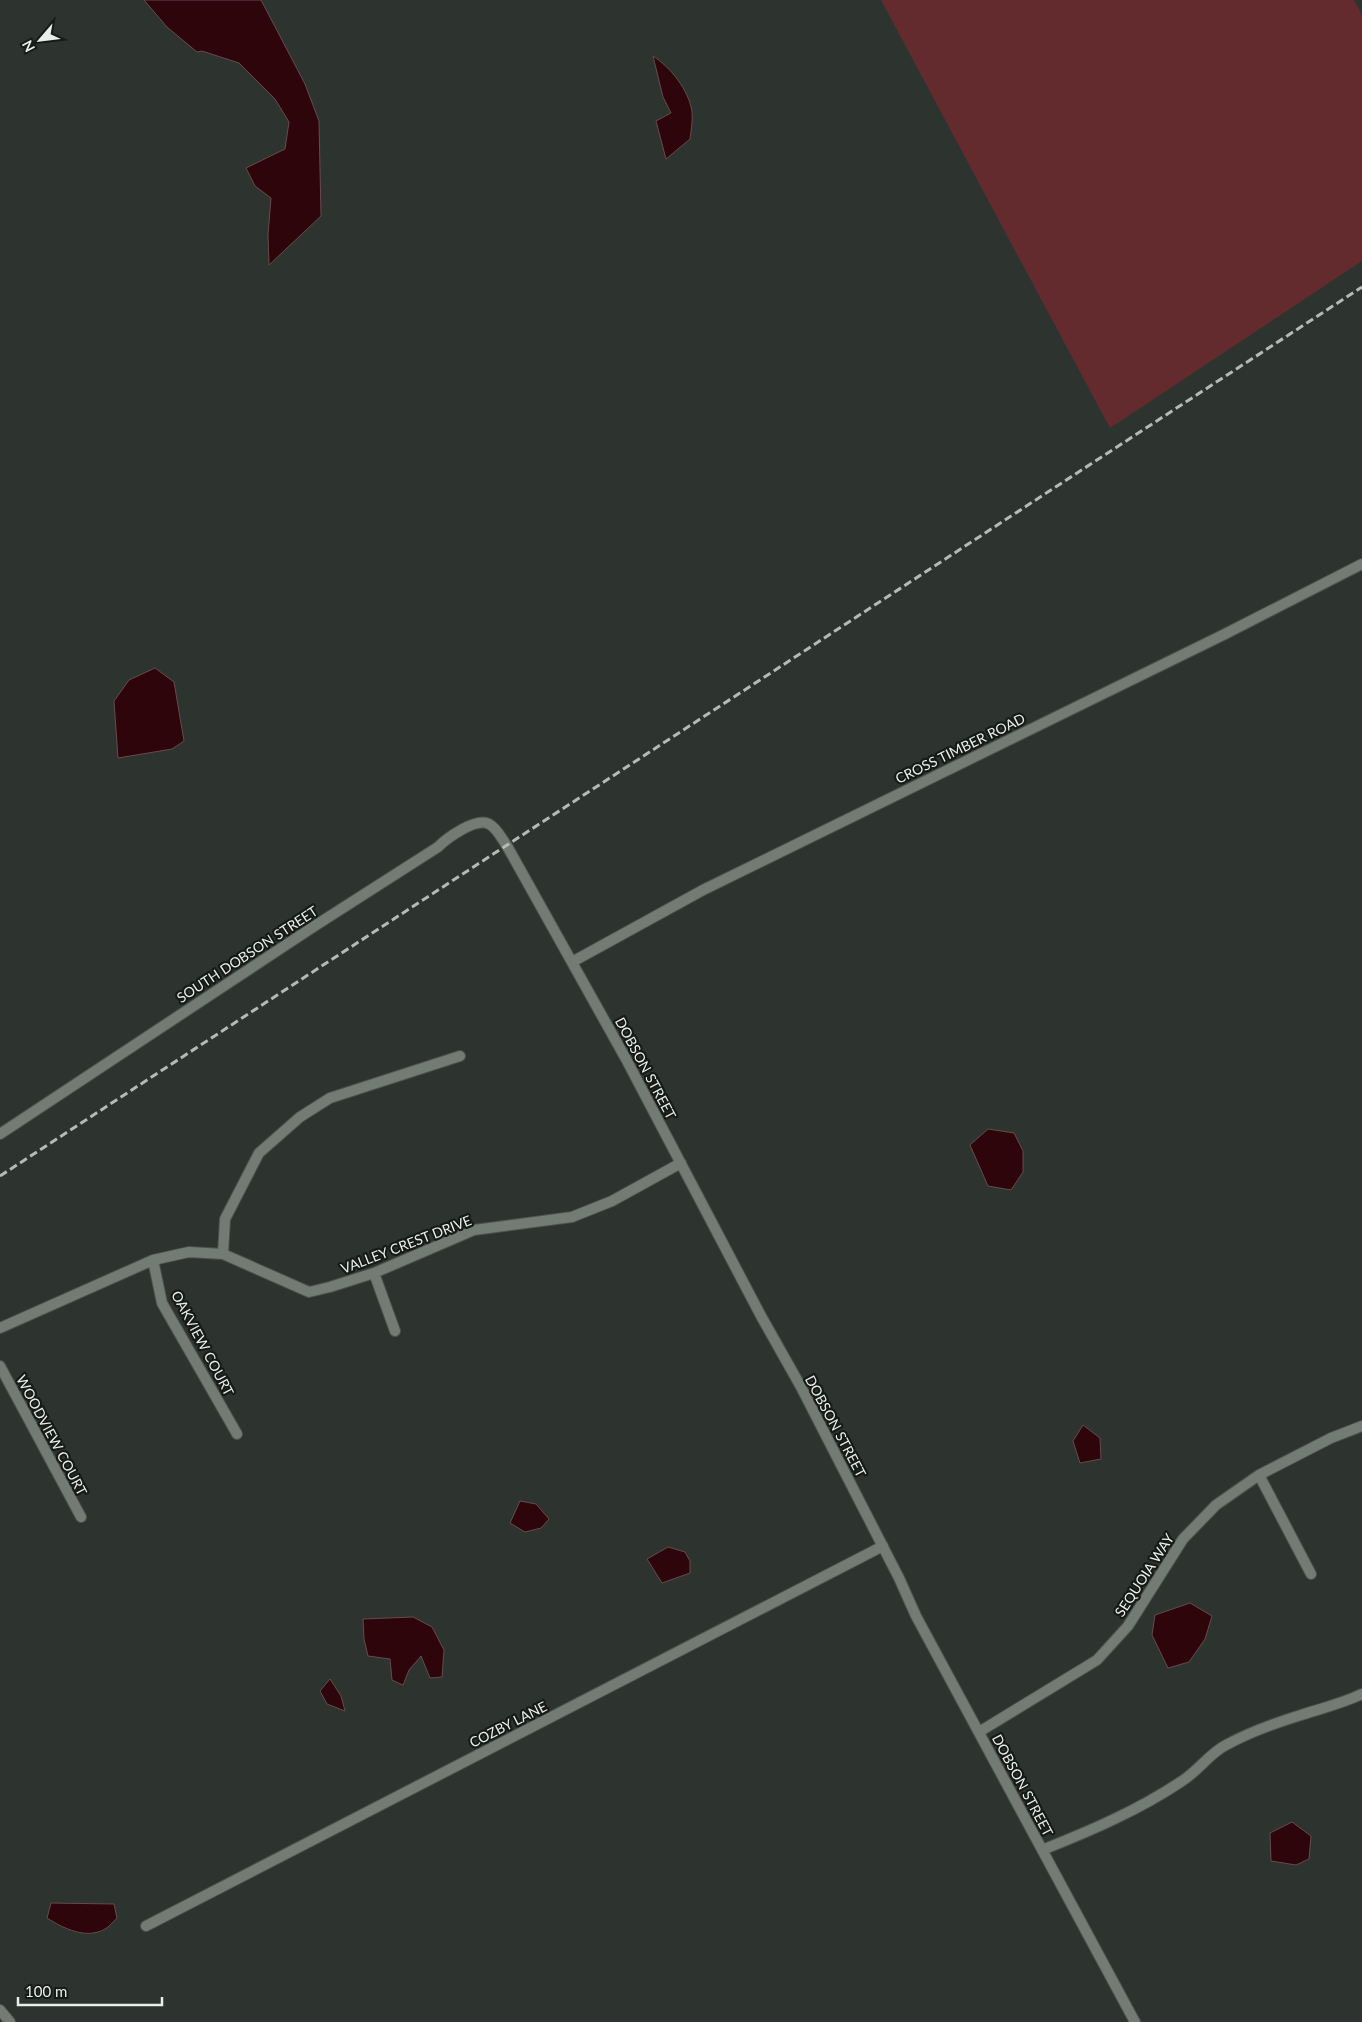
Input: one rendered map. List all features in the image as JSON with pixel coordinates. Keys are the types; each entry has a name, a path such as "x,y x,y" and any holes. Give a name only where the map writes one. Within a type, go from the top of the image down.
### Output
{"street":[{"name":"CROSS TIMBER ROAD","path":"572,962 712,886 1225,634 1362,564"},
{"name":"SOUTH DOBSON STREET","path":"0,1134 466,827 480,823 489,824 499,833 507,846"},
{"name":"DOBSON STREET","path":"507,846 572,962 761,1316 801,1387 883,1546 916,1616 1135,2022"},
{"path":"223,1254 225,1219 259,1154 300,1117 330,1098 460,1056"},
{"name":"VALLEY CREST DRIVE","path":"0,1328 153,1260 189,1252 223,1254 309,1292 374,1273 474,1230 572,1217 612,1201 681,1163"},
{"name":"OAKVIEW COURT","path":"153,1260 162,1303 237,1434"},
{"path":"374,1273 395,1331"},
{"name":"WOODVIEW COURT","path":"0,1366 81,1517"},
{"name":"SEQUOIA WAY","path":"979,1732 1097,1660 1128,1626 1183,1539 1216,1505 1259,1475 1331,1438 1362,1426"},
{"path":"1259,1475 1311,1574"},
{"name":"COZBY LANE","path":"146,1926 883,1546"},
{"path":"1042,1850 1088,1832 1150,1800 1184,1780 1224,1746 1256,1730 1301,1714 1342,1704 1362,1694"},
{"path":"0,2010 10,2022"}],"shaded area":[{"path":"144,0 261,0 305,84 319,121 321,216 269,265 268,235 271,198 255,186 246,168 285,149 289,122 275,99 239,63 202,51 197,52 167,27"},
{"path":"881,0 1354,0 1362,15 1362,261 1110,428"},
{"path":"653,56 672,73 683,87 692,111 690,139 666,159 656,121 671,113 663,97"},
{"path":"155,668 174,682 184,741 172,749 118,758 114,701 129,680"},
{"path":"988,1129 1014,1133 1023,1151 1023,1172 1011,1190 988,1186 970,1145"},
{"path":"1083,1425 1100,1438 1101,1459 1080,1463 1073,1441"},
{"path":"520,1501 536,1504 549,1519 541,1528 525,1532 510,1523"},
{"path":"668,1547 685,1552 690,1561 690,1573 662,1583 647,1559"},
{"path":"1190,1603 1212,1616 1205,1639 1189,1662 1168,1668 1152,1635 1155,1615"},
{"path":"413,1617 432,1627 444,1650 442,1677 430,1678 421,1656 409,1670 403,1685 392,1680 390,1659 368,1656 364,1639 363,1619"},
{"path":"330,1679 341,1696 345,1711 327,1704 320,1691"},
{"path":"1292,1822 1311,1836 1309,1859 1296,1865 1271,1861 1270,1833"},
{"path":"51,1903 114,1904 117,1918 106,1928 98,1932 83,1933 47,1918"}],"railway":[{"path":"0,1176 1362,287"}]}
